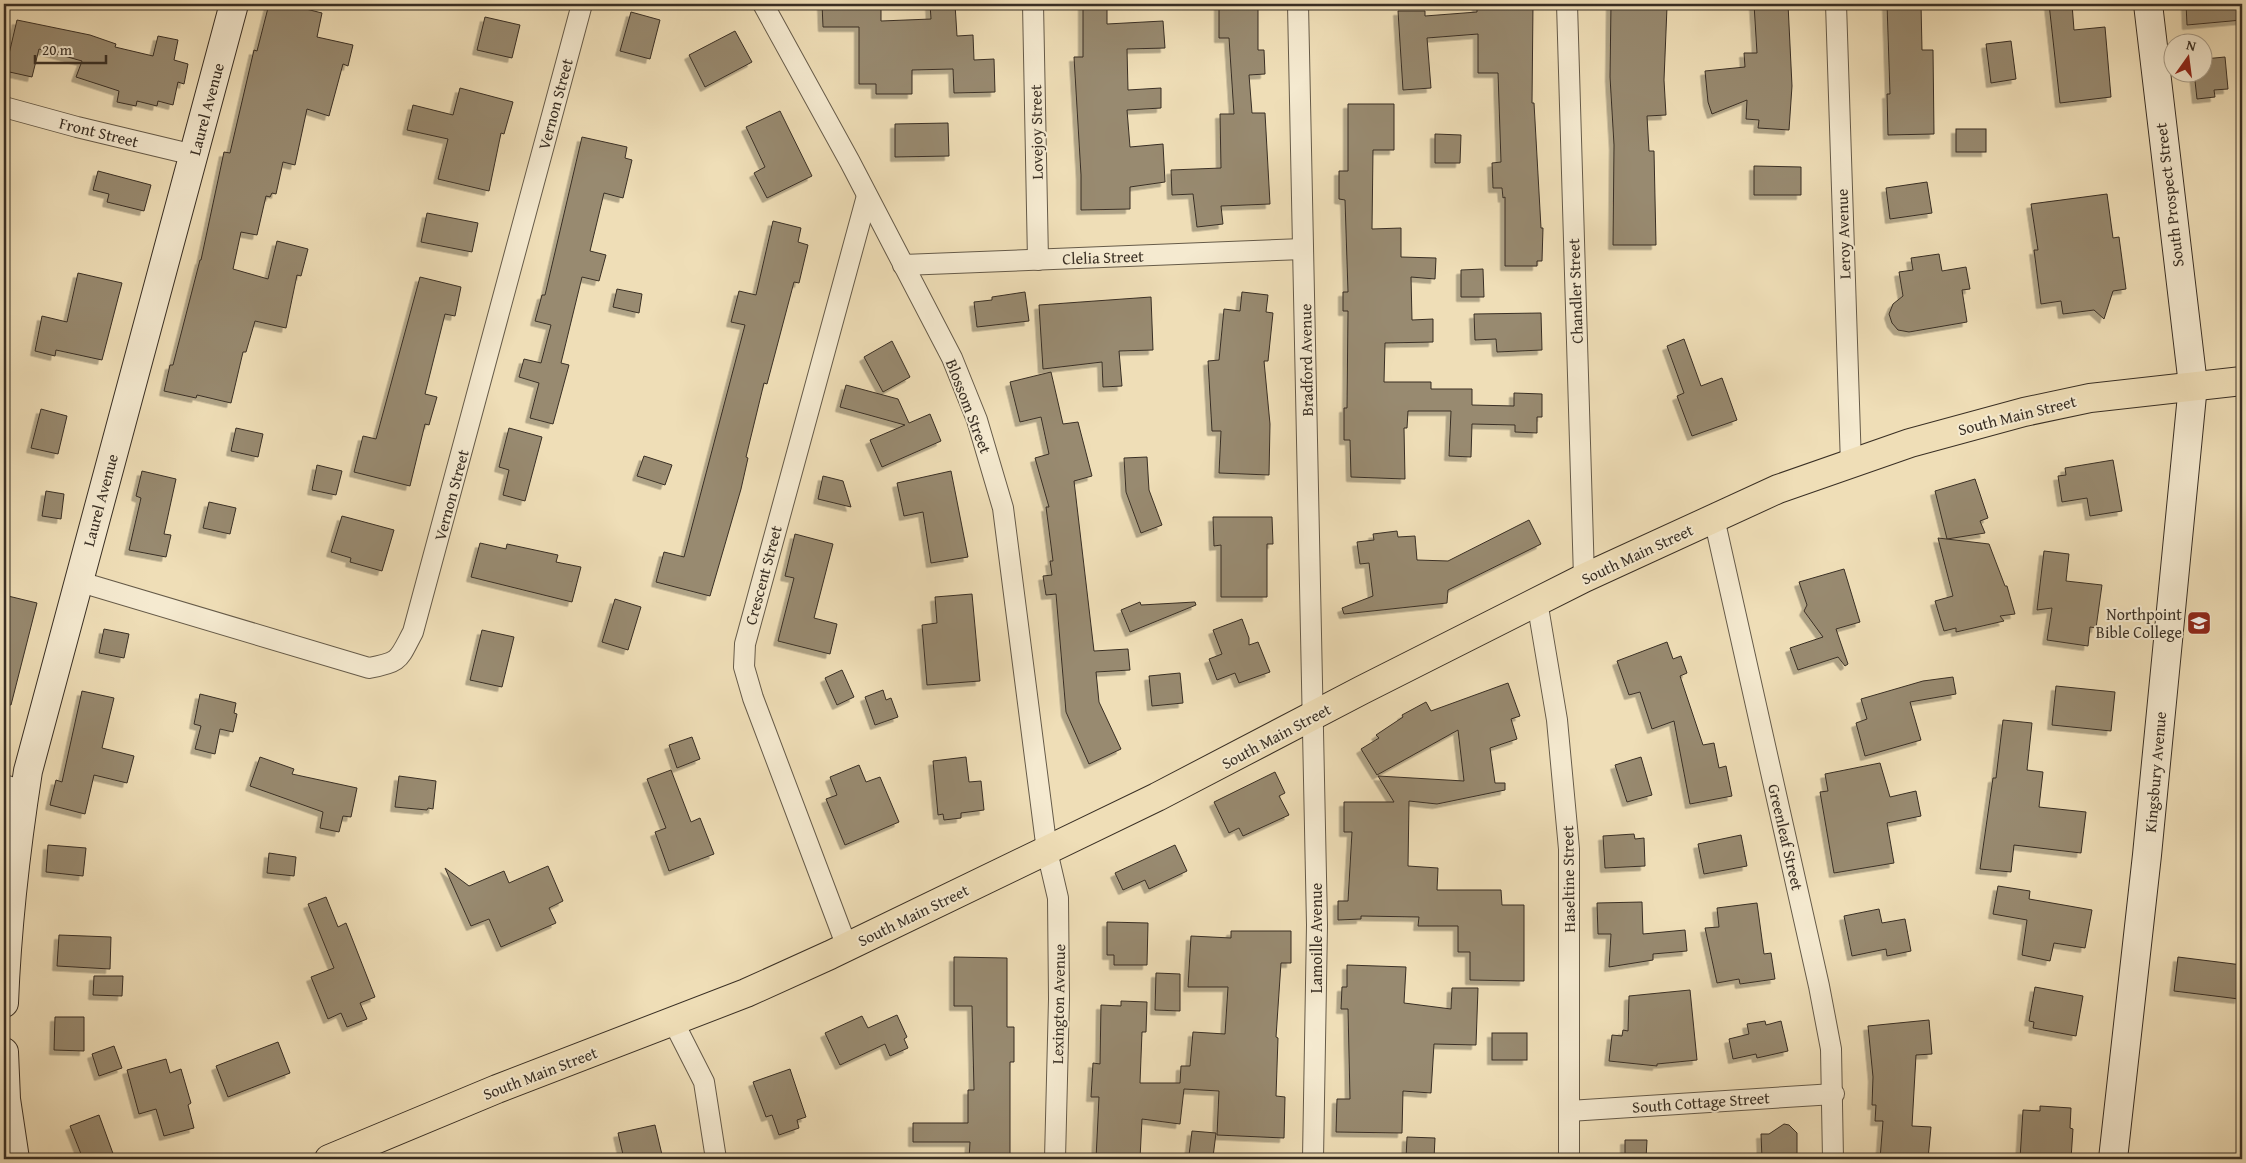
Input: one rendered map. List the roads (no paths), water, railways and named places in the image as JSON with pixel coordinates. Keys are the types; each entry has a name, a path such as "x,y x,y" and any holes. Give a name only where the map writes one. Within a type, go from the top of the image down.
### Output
{"main road":[{"name":"Laurel Avenue","path":"4,1003 14,788 28,771 77,581 234,4"},
{"name":"South Prospect Street","path":"2148,4 2193,385"},
{"name":"South Main Street","path":"329,1159 497,1089 746,993 847,947 1158,797 1584,578 1778,489 1910,443 2024,412 2090,398 2242,381"},
{"name":"Kingsbury Avenue","path":"2112,1159 2148,855 2193,385"},
{"path":"4,1052 6,1099 15,1159"}],"street":[{"name":"Vernon Street","path":"77,581 369,668 392,664 399,659 413,632 582,4"},
{"name":"Blossom Street","path":"763,4 952,358 977,420 1003,508 1047,851"},
{"name":"Lovejoy Street","path":"1033,4 1038,260"},
{"name":"Bradford Avenue","path":"1298,4 1313,716"},
{"name":"Chandler Street","path":"1566,4 1584,578"},
{"name":"Leroy Avenue","path":"1836,4 1851,465"},
{"name":"Front Street","path":"4,107 77,128 194,155"},
{"name":"Crescent Street","path":"847,947 753,698 744,667 745,644 867,196"},
{"name":"Clelia Street","path":"903,266 1303,249"},
{"name":"Greenleaf Street","path":"1714,518 1832,1049 1834,1094 1833,1159"},
{"name":"Haseltine Street","path":"1537,602 1557,720 1569,849 1569,1159"},
{"name":"Lamoille Avenue","path":"1313,716 1317,925 1313,1159"},
{"name":"Lexington Avenue","path":"1047,851 1058,898 1059,999 1055,1159"},
{"path":"673,1021 704,1082 716,1159"},
{"name":"South Cottage Street","path":"1569,1111 1834,1094"}],"place":[{"name":"Northpoint Bible College","path":"2199,623"}]}
